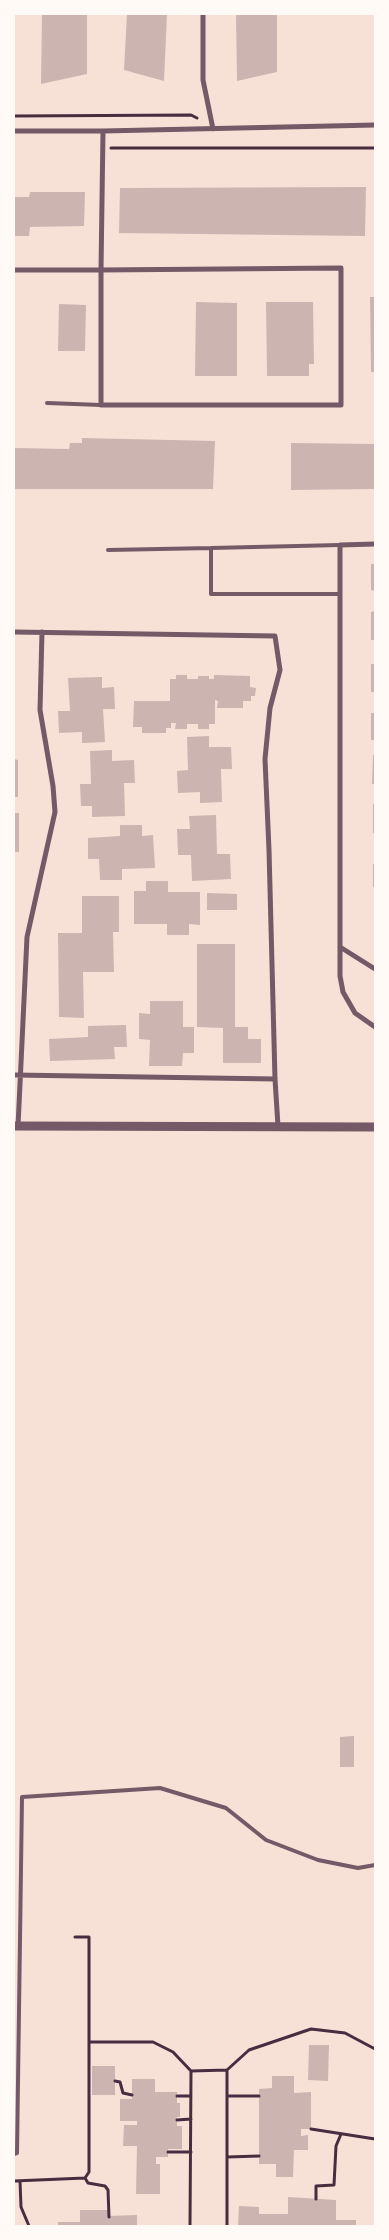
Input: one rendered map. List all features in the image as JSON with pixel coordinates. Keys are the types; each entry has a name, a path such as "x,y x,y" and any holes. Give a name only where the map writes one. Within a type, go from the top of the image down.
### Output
{"street":[{"path":"203,14 203,80 213,129"},
{"path":"14,131 375,125"},
{"path":"14,270 101,270 341,268 341,405 101,405 101,270 103,131"},
{"path":"375,544 340,545 340,976 343,992 355,1012 375,1027"},
{"path":"14,632 274,636 280,670 270,708 264,759 269,850 274,1079 278,1126"},
{"path":"42,632 40,710 56,812 27,936 16,1075 16,1126 375,1127"},
{"path":"340,947 375,969"},
{"path":"16,1075 274,1079"}],"lane":[{"path":"47,403 101,405"},
{"path":"108,550 340,545"},
{"path":"211,548 211,594 340,594"},
{"path":"14,2154 17,2153 22,1798 160,1788 226,1808 266,1840 318,1860 358,1868 375,1865"}],"path":[{"path":"14,116 191,115 200,120 212,118"},
{"path":"102,148 375,148"},
{"path":"75,1937 89,1937 89,2172 85,2178"},
{"path":"191,2071 227,2070 249,2050 311,2029 345,2033 375,2048"},
{"path":"89,2042 153,2042 173,2052 191,2071 190,2226"},
{"path":"227,2070 227,2226"},
{"path":"115,2081 120,2082 123,2093 132,2095"},
{"path":"177,2096 191,2096"},
{"path":"227,2096 259,2096"},
{"path":"177,2120 191,2119"},
{"path":"310,2129 375,2139"},
{"path":"316,2199 316,2186 334,2185 336,2146 341,2134"},
{"path":"168,2152 191,2152"},
{"path":"227,2157 259,2156"},
{"path":"14,2181 85,2178"},
{"path":"85,2178 88,2183 105,2186 108,2190 109,2217"},
{"path":"20,2181 21,2207 29,2226"}],"building":[{"path":"42,14 87,14 87,74 41,84"},
{"path":"127,14 167,14 164,81 124,70"},
{"path":"236,14 277,14 277,72 237,81"},
{"path":"366,187 365,236 119,233 120,188"},
{"path":"30,192 85,192 84,226 30,227 29,236 14,236 14,197 29,197"},
{"path":"370,297 375,297 375,372 371,372"},
{"path":"196,302 237,303 237,376 195,376"},
{"path":"266,302 313,302 314,364 309,364 309,376 267,376"},
{"path":"59,304 86,305 85,351 58,351"},
{"path":"82,438 215,441 213,489 14,489 14,448 69,449 70,443 82,443"},
{"path":"291,443 375,444 375,489 291,490"},
{"path":"371,564 375,564 375,591 371,590"},
{"path":"375,611 375,640 371,640 371,612"},
{"path":"371,664 375,664 375,692 371,692"},
{"path":"176,675 187,675 187,679 209,676 209,679 214,679 214,675 250,676 250,687 256,688 255,696 251,696 251,701 243,701 243,708 217,708 218,701 215,700 215,724 209,724 209,729 198,729 198,724 187,724 187,729 175,729 176,723 171,723 171,728 166,728 166,733 142,733 142,727 133,727 134,701 170,701 170,679 176,679"},
{"path":"102,677 102,688 114,687 115,709 103,709 105,742 82,743 82,732 59,733 58,711 70,711 68,678"},
{"path":"371,713 375,713 375,740 371,740"},
{"path":"209,736 209,747 231,747 232,769 221,769 222,802 200,803 200,792 178,793 177,771 188,770 187,737"},
{"path":"112,750 112,761 134,760 135,783 124,783 125,816 92,817 92,806 81,806 80,784 91,784 90,751"},
{"path":"373,755 375,755 375,784 372,784"},
{"path":"14,759 18,760 18,797 14,797"},
{"path":"373,804 375,804 375,833 373,833"},
{"path":"14,813 19,813 19,852 14,852"},
{"path":"216,815 217,854 230,854 231,879 192,881 191,855 178,855 177,829 190,829 189,816"},
{"path":"120,825 142,825 142,836 153,835 155,868 122,869 122,880 100,880 99,859 88,859 88,838 120,836"},
{"path":"373,864 375,864 375,887 373,887"},
{"path":"146,881 168,881 168,892 200,892 200,925 189,924 189,935 167,935 167,924 134,924 134,891 146,891"},
{"path":"207,893 237,894 237,910 207,910"},
{"path":"82,896 119,896 119,932 113,932 114,972 83,972 84,1018 59,1017 58,933 82,933"},
{"path":"197,944 235,944 235,1027 248,1027 248,1039 261,1039 261,1063 223,1063 223,1028 197,1027"},
{"path":"150,1001 183,1001 183,1027 194,1027 194,1053 183,1053 182,1066 149,1066 150,1040 139,1039 139,1013 150,1014"},
{"path":"126,1025 127,1047 114,1047 115,1059 50,1061 49,1039 88,1037 88,1026"},
{"path":"354,1736 354,1767 340,1767 340,1737"},
{"path":"309,2045 329,2045 328,2081 308,2080"},
{"path":"92,2066 115,2066 115,2095 92,2095"},
{"path":"272,2076 294,2076 294,2093 311,2092 311,2129 301,2129 301,2136 308,2135 308,2150 294,2150 293,2177 276,2177 276,2164 259,2164 259,2089 272,2088"},
{"path":"132,2079 155,2079 155,2092 177,2092 177,2103 180,2103 180,2117 177,2117 177,2126 182,2126 182,2149 168,2149 168,2157 156,2157 156,2164 160,2164 160,2194 136,2194 137,2146 123,2146 124,2125 137,2125 137,2121 120,2121 120,2099 132,2099"},
{"path":"288,2197 336,2200 336,2220 356,2220 356,2226 238,2226 239,2206 259,2207 259,2214 288,2214"},
{"path":"80,2210 108,2210 108,2216 137,2215 137,2226 58,2226 58,2222 80,2222"}]}
